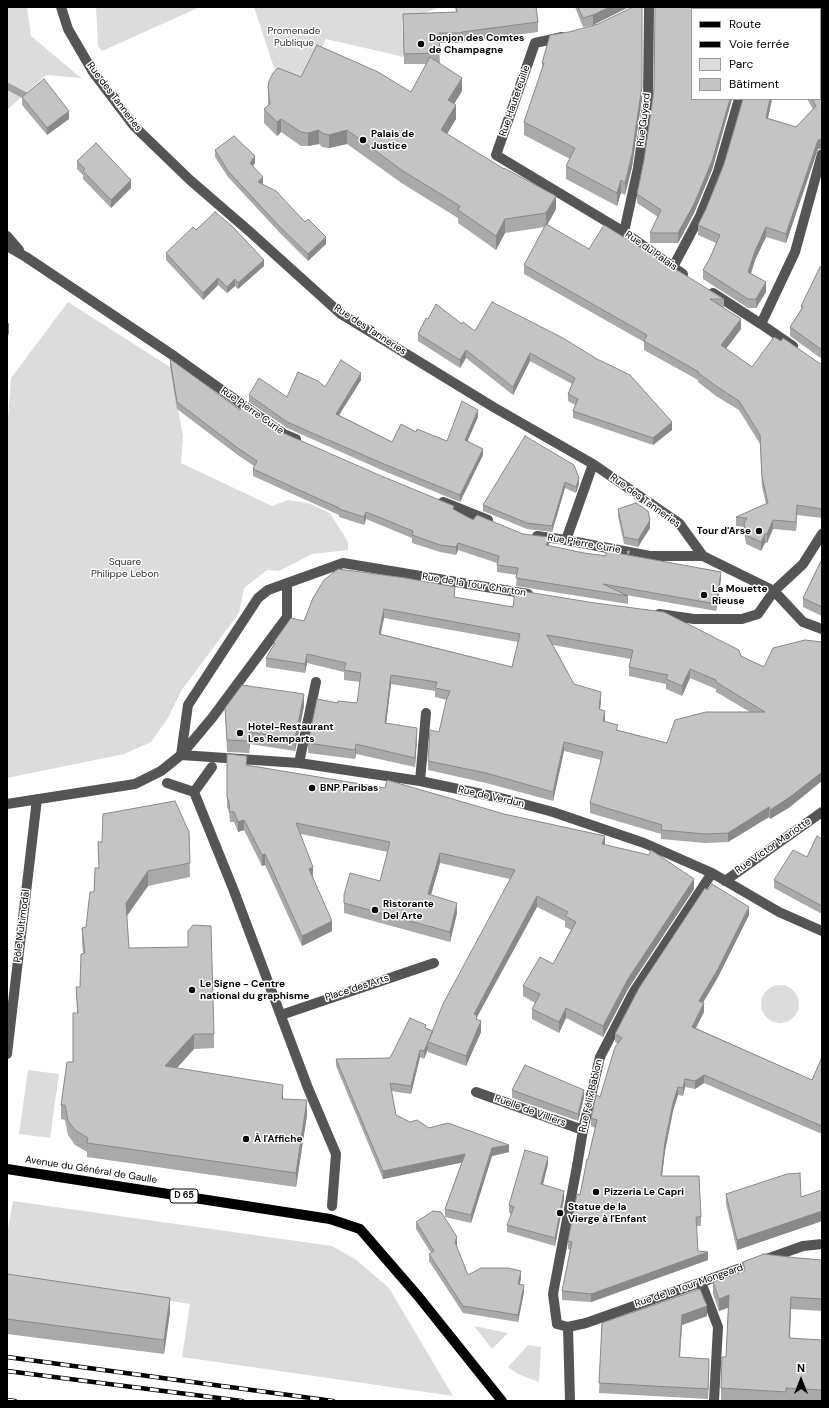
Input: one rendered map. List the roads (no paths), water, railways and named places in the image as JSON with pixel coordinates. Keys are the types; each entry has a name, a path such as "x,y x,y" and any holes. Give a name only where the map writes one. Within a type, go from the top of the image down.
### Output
{"main road":[{"name":"Avenue du Général de Gaulle","path":"7,1169 330,1219 360,1229 418,1296 502,1401"}],"street":[{"name":"Rue des Tanneries","path":"61,7 68,29 93,72 134,126 190,180 341,314 495,408 593,464 678,523 703,556"},
{"name":"Rue Guyard","path":"624,232 638,168 648,99 649,7"},
{"name":"Rue Hautefeuille","path":"496,155 535,43 572,35"},
{"path":"673,268 700,216 718,172 739,100"},
{"path":"761,324 795,252 822,154"},
{"name":"Rue du Palais","path":"496,155 624,232 692,280"},
{"path":"7,236 26,257"},
{"name":"Rue Pierre Curie","path":"7,246 26,257 174,356 284,434 305,443"},
{"path":"704,288 761,324 804,354"},
{"path":"566,540 593,464"},
{"path":"431,497 496,523"},
{"path":"649,613 694,619 742,619 758,614 774,591 803,564 822,534"},
{"name":"Rue Pierre Curie","path":"525,535 566,540 650,556 703,556 774,591"},
{"name":"Rue de la Tour Charton","path":"182,755 188,705 258,598 268,590 342,563 535,595"},
{"path":"7,804 135,784 161,771 182,755 212,718 287,617 287,583"},
{"path":"774,591 803,622 822,629"},
{"path":"299,763 316,682"},
{"path":"420,781 426,713"},
{"name":"Rue de Verdun","path":"182,755 299,763 420,781 501,798 552,812 644,843 712,873 779,912 822,931"},
{"path":"194,792 212,767"},
{"path":"167,783 194,792 234,891 308,1088 336,1154 332,1206"},
{"name":"Pôle Multimodal","path":"7,1054 37,799"},
{"name":"Rue Victor Mariotte","path":"725,880 822,812"},
{"name":"Rue Félix Bablon","path":"568,1327 557,1324 553,1294 583,1130 600,1057 633,993 712,873"},
{"name":"Place des Arts","path":"281,1015 434,962"},
{"name":"Ruelle de Villiers","path":"476,1092 583,1130"},
{"name":"Rue de la Tour Mongeard","path":"568,1327 803,1246 822,1244"},
{"path":"701,1282 718,1327 714,1401"},
{"path":"568,1327 570,1401"}],"waterway":[{"path":"7,86 26,96"}],"railway":[{"path":"7,1357 333,1401"},
{"path":"7,1371 242,1401"},
{"path":"7,1400 15,1401"}],"place":[{"name":"Donjon des Comtes de Champagne","path":"421,44"},
{"name":"Palais de Justice","path":"363,140"},
{"name":"Tour d'Arse","path":"759,531"},
{"name":"La Mouette Rieuse","path":"704,595"},
{"name":"Hotel-Restaurant Les Remparts","path":"240,733"},
{"name":"BNP Paribas","path":"312,788"},
{"name":"Ristorante Del Arte","path":"375,910"},
{"name":"Le Signe - Centre national du graphisme","path":"192,990"},
{"name":"À l'Affiche","path":"246,1139"},
{"name":"Pizzeria Le Capri","path":"596,1192"},
{"name":"Statue de la Vierge à l'Enfant","path":"560,1213"}],"park label":[{"name":"Promenade Publique","path":"294,36"},
{"name":"Square Philippe Lebon","path":"125,568"}]}
